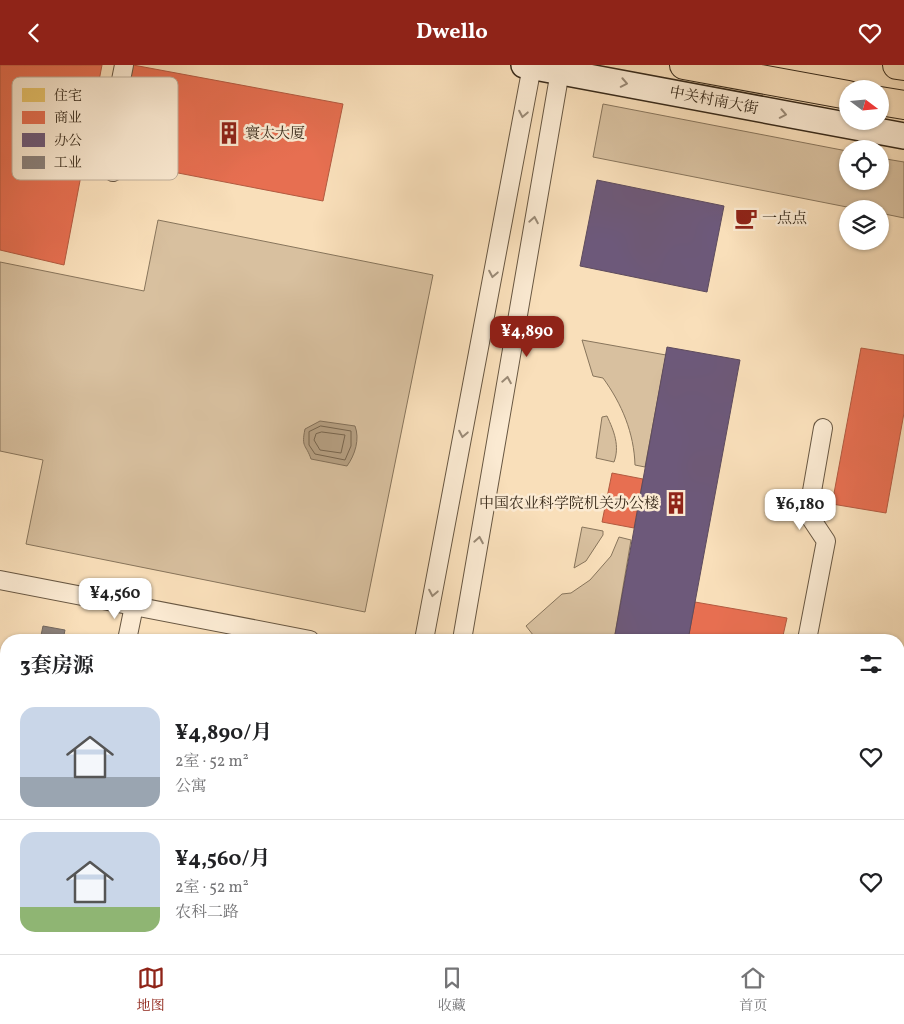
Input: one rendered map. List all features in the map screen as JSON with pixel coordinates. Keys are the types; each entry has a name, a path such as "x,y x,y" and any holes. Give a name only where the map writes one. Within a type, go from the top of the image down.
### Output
{"main road":[{"name":"中关村南大街","path":"684,65 839,93"},
{"path":"897,65 904,66"},
{"path":"889,102 904,105"}],"street":[{"name":"中关村南大街","path":"528,66 904,137"},
{"path":"425,634 528,66"},
{"path":"463,634 560,71"},
{"path":"808,634 826,541 808,514 823,428"},
{"path":"0,580 278,634"},
{"path":"128,634 134,607"}],"shaded area":[{"path":"603,104 839,149 839,190 889,190 889,160 904,162 904,218 889,215 889,200 839,200 839,205 593,157"},
{"path":"158,220 433,275 365,612 26,544 43,460 0,451 0,262 144,291"},
{"path":"582,340 666,355 645,467 635,465 626,419 616,398 603,378 593,376"},
{"path":"607,416 616,444 614,462 596,458 602,417"},
{"path":"582,527 603,531 603,535 586,561 574,568"},
{"path":"619,537 631,540 615,634 532,634 526,626 562,594 571,593 590,580 611,556"}],"water":[{"path":"320,421 355,426 357,436 356,447 347,466 311,459 304,443 305,429"}],"building: 商业":[{"path":"0,65 102,65 100,77 12,77 12,180 80,180 64,265 0,250"},
{"name":"寰太大厦","path":"133,65 343,104 323,201 178,173 178,77 131,77"},
{"path":"861,348 904,355 904,413 886,513 832,504"},
{"path":"612,473 643,479 634,528 602,522"},
{"path":"695,602 787,618 783,634 689,634"}],"building: 办公":[{"path":"597,180 724,206 707,292 580,266"},
{"name":"中国农业科学院机关办公楼","path":"667,347 740,360 689,634 615,634"}],"building: 工业":[{"path":"43,626 65,630 64,634 41,634"}],"place":[{"name":"寰太大厦","path":"229,133"},
{"name":"一点点","path":"746,218"},
{"name":"中国农业科学院机关办公楼","path":"676,503"}]}
